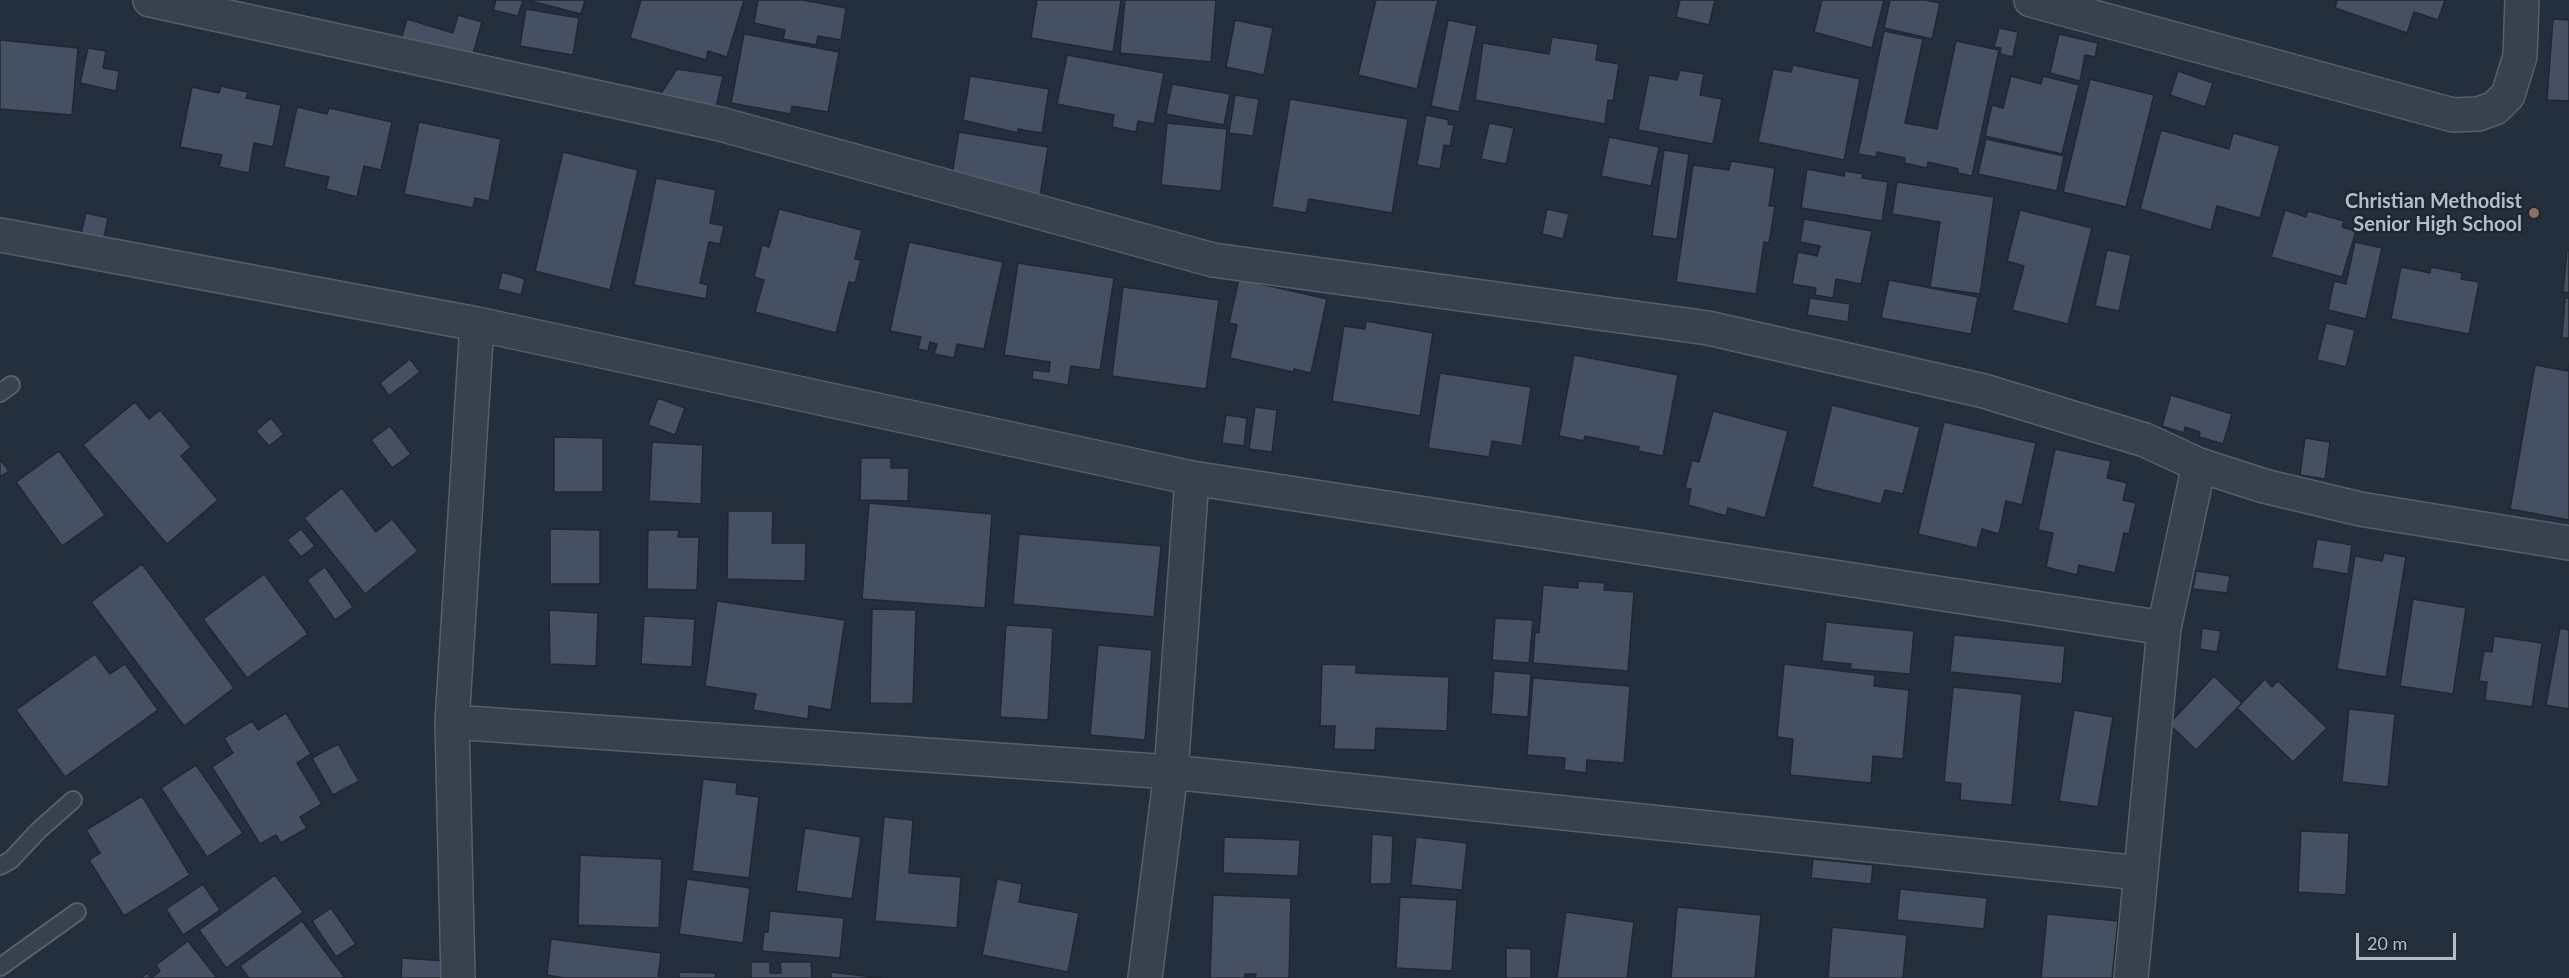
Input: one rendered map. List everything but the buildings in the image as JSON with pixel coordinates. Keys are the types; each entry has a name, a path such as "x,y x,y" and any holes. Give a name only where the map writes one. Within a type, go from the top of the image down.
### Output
{"street":[{"path":"150,0 720,124 1213,260 1708,328 1754,338 1984,391 2145,440 2199,465 2264,486 2360,509 2569,543"},
{"path":"2031,0 2453,115 2478,114 2494,108 2508,95 2520,56 2522,0"},
{"path":"0,235 477,324 1192,478 2164,628"},
{"path":"458,978 452,722 477,324"},
{"path":"2131,978 2164,628 2176,561 2199,465"},
{"path":"1145,978 1171,772 1192,478"},
{"path":"452,722 1171,772 2140,873"}],"lane":[{"path":"0,866 11,860 39,830 73,800"},
{"path":"0,967 77,912"}],"place":[{"name":"Christian Methodist Senior High School","path":"2534,213"}]}
